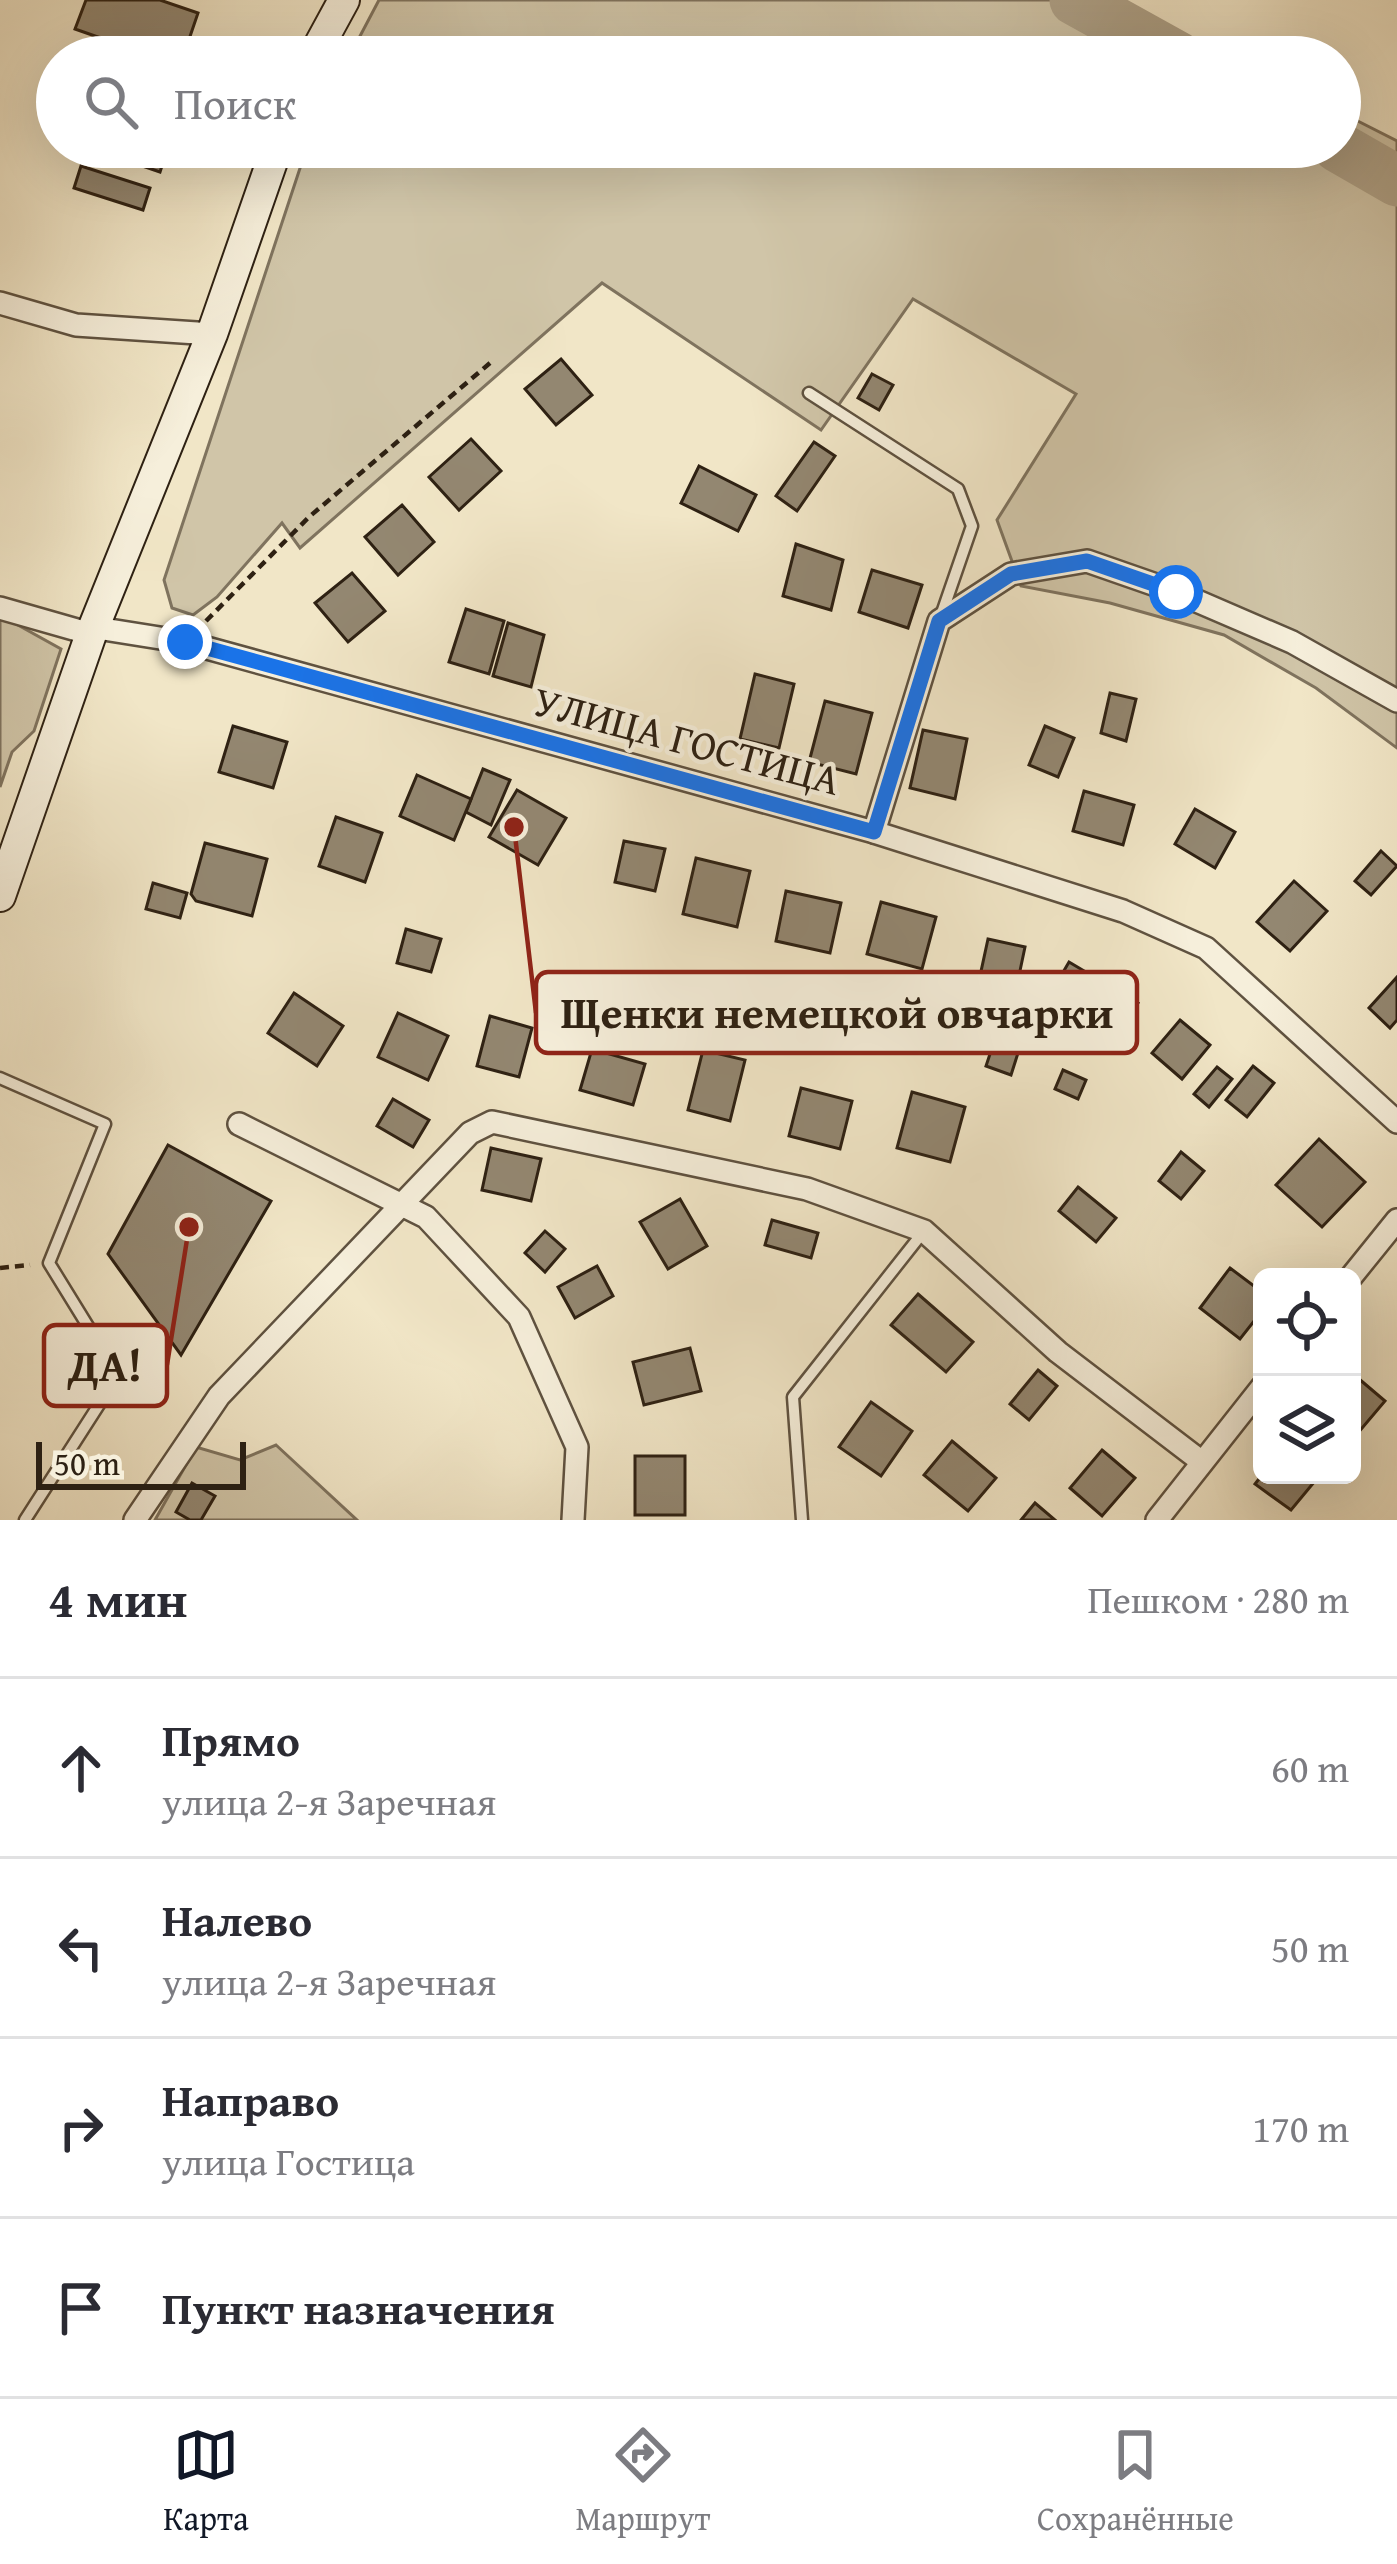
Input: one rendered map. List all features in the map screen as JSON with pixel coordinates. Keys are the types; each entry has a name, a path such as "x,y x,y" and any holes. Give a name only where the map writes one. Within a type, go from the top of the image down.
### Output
{"main road":[{"path":"324,36 344,0"},
{"path":"0,896 94,631 212,334 270,168"}],"street":[{"path":"0,303 76,325 212,334"},
{"path":"874,832 939,621 1011,574 1087,561 1176,592 1292,642 1397,701"},
{"name":"УЛИЦА ГОСТИЦА","path":"0,608 94,631 185,642 874,832 1123,911 1206,948 1397,1122"},
{"path":"135,1520 219,1396 470,1133 492,1122 807,1189 924,1231 1058,1352 1202,1462"},
{"path":"238,1124 427,1217 519,1317 577,1447 573,1520"},
{"path":"1358,1268 1397,1220"},
{"path":"1157,1520 1253,1398"}],"lane":[{"path":"809,394 958,489 972,526 939,621"},
{"path":"0,1078 105,1124 49,1263 118,1375 25,1520"},
{"path":"802,1520 794,1397 924,1231"}],"path":[{"path":"185,642 309,517 490,362"},
{"path":"0,1268 49,1263"}],"shaded area":[{"path":"379,0 1118,0 1187,36 360,36"},
{"path":"1361,123 1397,141 1397,748 1316,688 1224,635 1110,603 1021,586 997,520 1076,394 913,299 821,430 602,283 300,548 282,523 217,597 193,615 172,608 164,580 300,168 1361,168"},
{"path":"0,615 61,649 34,731 12,752 0,787"},
{"path":"276,1445 357,1520 155,1520 196,1447 240,1460"}],"building":[{"path":"86,0 160,0 198,13 190,36 95,36 75,29"},
{"path":"80,168 87,168 150,188 143,210 74,188"},
{"path":"561,359 592,395 556,425 525,389"},
{"path":"872,374 893,385 879,410 858,398"},
{"path":"471,439 501,471 459,510 429,477"},
{"path":"814,442 835,456 797,511 776,496"},
{"path":"699,466 756,495 738,531 681,503"},
{"path":"402,505 434,542 398,575 365,537"},
{"path":"796,544 843,560 831,610 783,596"},
{"path":"872,570 922,585 908,628 859,612"},
{"path":"352,573 385,611 348,642 315,603"},
{"path":"466,609 504,621 489,674 449,662"},
{"path":"508,623 544,635 531,687 493,676"},
{"path":"755,674 794,684 779,748 740,739"},
{"path":"1110,693 1136,699 1126,741 1101,733"},
{"path":"825,701 872,713 856,774 809,762"},
{"path":"233,726 287,742 273,788 219,772"},
{"path":"1045,726 1074,738 1058,777 1029,765"},
{"path":"923,730 967,739 955,799 910,788"},
{"path":"483,769 510,780 491,825 466,812"},
{"path":"417,775 471,799 454,840 400,816"},
{"path":"517,790 566,818 538,865 489,837"},
{"path":"1084,791 1134,805 1123,845 1073,831"},
{"path":"1195,809 1235,832 1215,868 1175,844"},
{"path":"336,817 382,833 365,882 319,866"},
{"path":"624,841 665,849 655,891 615,882"},
{"path":"205,843 267,859 252,916 196,901 191,894"},
{"path":"1381,851 1397,866 1371,895 1355,881"},
{"path":"696,858 750,871 737,927 683,914"},
{"path":"1294,881 1327,911 1290,951 1257,922"},
{"path":"153,883 187,893 180,918 146,909"},
{"path":"786,891 841,903 830,953 776,941"},
{"path":"881,902 936,917 922,969 867,954"},
{"path":"406,929 441,939 431,972 397,963"},
{"path":"988,939 1025,947 1017,985 980,976"},
{"path":"1069,962 1138,1003 1113,1045 1044,1005"},
{"path":"1397,977 1397,1020 1390,1028 1369,1008"},
{"path":"294,993 343,1026 317,1066 268,1033"},
{"path":"398,1013 448,1036 428,1080 378,1057"},
{"path":"490,1016 532,1028 519,1077 477,1066"},
{"path":"1180,1020 1210,1045 1182,1079 1152,1053"},
{"path":"993,1045 1018,1053 1011,1075 986,1066"},
{"path":"592,1049 645,1064 633,1105 580,1090"},
{"path":"703,1050 745,1060 730,1121 688,1110"},
{"path":"1253,1066 1274,1083 1247,1117 1226,1100"},
{"path":"1217,1067 1232,1079 1209,1107 1194,1094"},
{"path":"1063,1070 1086,1080 1078,1099 1055,1089"},
{"path":"801,1088 852,1101 840,1149 789,1136"},
{"path":"912,1092 965,1107 950,1162 897,1148"},
{"path":"393,1099 429,1120 413,1147 377,1126"},
{"path":"1319,1139 1365,1182 1322,1227 1276,1185"},
{"path":"168,1145 271,1201 181,1355 108,1254"},
{"path":"491,1148 541,1159 531,1201 482,1190"},
{"path":"1181,1152 1204,1171 1181,1199 1159,1181"},
{"path":"1078,1187 1116,1218 1096,1242 1059,1211"},
{"path":"680,1199 707,1246 668,1269 640,1222"},
{"path":"772,1220 818,1233 811,1258 765,1245"},
{"path":"545,1231 565,1249 545,1272 525,1253"},
{"path":"597,1266 613,1296 575,1318 558,1287"},
{"path":"1230,1268 1253,1285 1253,1322 1240,1339 1200,1308"},
{"path":"918,1294 973,1342 946,1372 891,1325"},
{"path":"690,1348 701,1391 644,1405 633,1362"},
{"path":"1038,1370 1057,1386 1029,1420 1010,1404"},
{"path":"1361,1381 1385,1401 1361,1429"},
{"path":"871,1402 912,1431 881,1476 839,1447"},
{"path":"952,1441 996,1478 968,1511 924,1475"},
{"path":"1102,1450 1135,1478 1102,1516 1070,1488"},
{"path":"635,1456 685,1456 685,1515 635,1515"},
{"path":"192,1483 215,1496 201,1520 176,1512"},
{"path":"1255,1484 1313,1484 1291,1510"},
{"path":"1035,1503 1055,1520 1021,1520"}],"waterway":[{"path":"1075,0 1140,36"},
{"path":"1361,160 1397,181"}],"place":[{"name":"Щенки немецкой овчарки","path":"514,827"},
{"name":"ДА!","path":"189,1227"}],"route":[{"path":"185,642 874,832 939,621 1011,574 1087,561 1176,592"}]}
